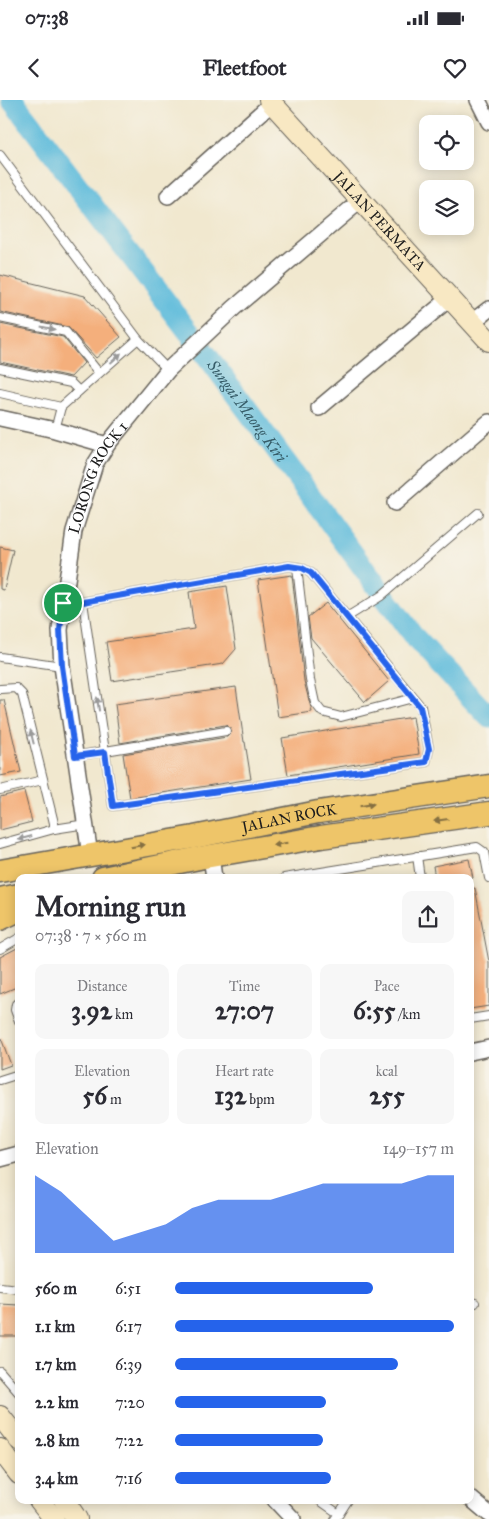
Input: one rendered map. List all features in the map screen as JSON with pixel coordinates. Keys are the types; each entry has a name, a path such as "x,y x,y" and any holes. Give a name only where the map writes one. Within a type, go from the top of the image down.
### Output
{"main road":[{"name":"JALAN ROCK","path":"0,871 318,812 489,786"},
{"name":"JALAN ROCK","path":"143,874 213,867 321,837 489,813"},
{"name":"JALAN ROCK","path":"31,874 90,855"},
{"name":"JALAN ROCK","path":"0,884 15,879"},
{"path":"0,899 15,895"},
{"path":"0,919 15,912"}],"street":[{"path":"478,100 489,122"},
{"path":"168,196 270,102"},
{"name":"JALAN PERMATA","path":"270,102 489,341"},
{"name":"LORONG ROCK 1","path":"90,855 62,666 60,630 74,531 95,464 107,445 168,370 234,308 360,200"},
{"path":"319,408 450,298"},
{"path":"472,322 489,309"},
{"path":"0,418 56,430 107,445"},
{"path":"395,503 489,422"},
{"path":"474,1051 489,1048"},
{"path":"0,1159 15,1155"},
{"path":"0,1416 15,1435"},
{"path":"0,1449 15,1469"},
{"path":"474,1501 489,1514"},
{"path":"42,1504 54,1519"},
{"path":"67,1504 77,1519"},
{"path":"279,1504 294,1519"}],"lane":[{"path":"0,155 138,339 168,370"},
{"path":"0,318 66,332 99,373"},
{"path":"56,430 61,407 138,339"},
{"path":"0,368 71,383 79,391"},
{"path":"0,393 61,407"},
{"path":"347,617 381,596 478,513"},
{"path":"63,603 83,602 289,566 298,567 311,573 420,707 429,749 426,762 113,806 83,602"},
{"path":"298,567 310,680 315,703 322,712 342,717 414,698"},
{"path":"0,657 62,666"},
{"path":"0,689 16,688 22,694 54,829"},
{"path":"75,756 226,731"},
{"path":"0,790 43,780"},
{"path":"0,844 54,829 86,824"},
{"path":"308,874 477,846 484,852 489,878"},
{"path":"417,856 419,874"},
{"path":"0,949 15,940"},
{"path":"474,1018 489,1016"},
{"path":"0,1080 15,1075"},
{"path":"0,1287 15,1289"},
{"path":"0,1371 15,1389"},
{"path":"323,1504 337,1517 345,1504"}],"building":[{"path":"0,275 85,296 121,337 96,358 68,327 0,312"},
{"path":"0,324 63,337 84,363 71,377 0,362"},
{"path":"0,547 13,550 4,590 0,589"},
{"path":"292,575 304,681 312,712 278,717 258,580"},
{"path":"227,586 236,649 223,664 112,681 106,642 194,629 189,592"},
{"path":"326,603 389,681 365,702 311,638 308,617"},
{"path":"236,687 251,779 130,798 123,754 227,737 231,730 225,725 120,743 115,704"},
{"path":"0,700 4,700 21,772 0,776"},
{"path":"413,717 419,754 288,775 282,738"},
{"path":"24,791 32,822 0,830 0,797"},
{"path":"469,859 472,874 434,874 433,866"},
{"path":"474,888 489,962 489,1006 474,1008"},
{"path":"15,949 15,988 0,994 0,957"},
{"path":"0,1039 11,1065 0,1069"},
{"path":"0,1304 15,1305 15,1336 0,1336"}],"waterway":[{"name":"Sungai Maong Kiri","path":"12,100 214,365 415,638 489,717"}],"route":[{"path":"289,566 302,568 311,573 420,707 429,749 426,762 113,806 105,752 75,756 62,666 60,630 63,603 83,602 289,566"}]}
